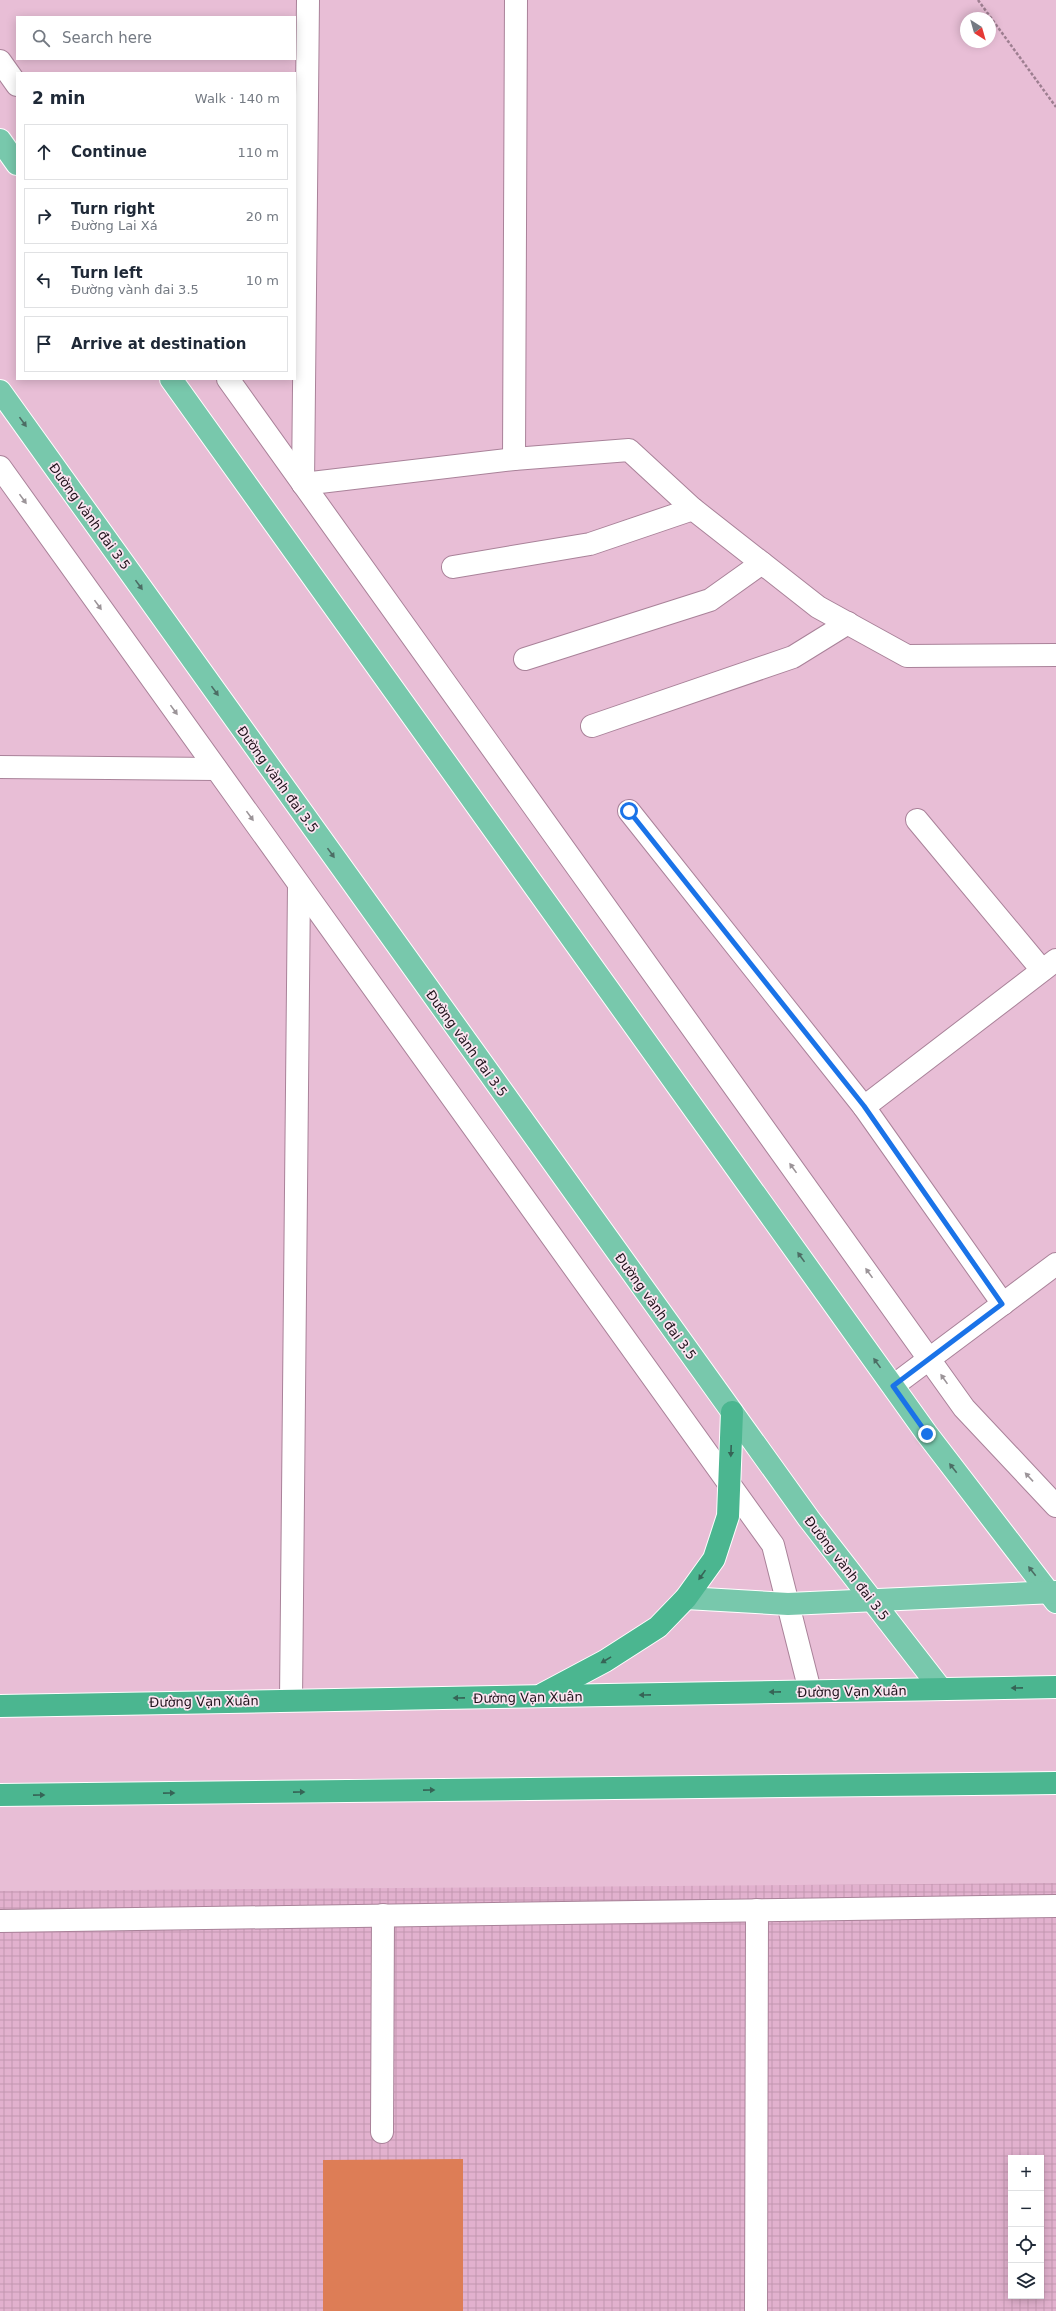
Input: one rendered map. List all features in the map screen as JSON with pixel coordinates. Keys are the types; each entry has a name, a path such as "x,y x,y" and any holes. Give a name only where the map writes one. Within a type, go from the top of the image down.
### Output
{"highway":[{"path":"539,1696 605,1661 658,1627 686,1598 714,1559 728,1516 732,1412"},
{"name":"Đường Vạn Xuân","path":"0,1706 1056,1687"},
{"path":"0,1796 1056,1783"}],"main road":[{"path":"0,140 16,163"},
{"path":"172,380 927,1434 1053,1595"},
{"name":"Đường vành đai 3.5","path":"0,391 809,1519 941,1690"},
{"path":"686,1598 788,1604 1053,1595"}],"street":[{"path":"303,484 308,0"},
{"path":"514,460 516,0"},
{"path":"0,61 16,84"},
{"path":"229,380 964,1408 1056,1506"},
{"path":"303,484 514,460 629,450 693,509 818,607 907,656 1056,655"},
{"path":"0,467 773,1545 810,1691"},
{"path":"454,567 590,544 693,509"},
{"path":"525,658 710,600 762,563"},
{"path":"592,726 793,657 848,624"},
{"path":"0,767 216,769"},
{"path":"629,811 864,1106 1002,1304"},
{"path":"864,1106 1049,965 917,820"},
{"path":"291,1700 299,885"},
{"path":"893,1386 1056,1264"},
{"path":"0,1920 1056,1906"},
{"path":"756,2311 757,1910"},
{"path":"382,2132 384,1915"}],"path":[{"path":"978,0 1056,107"}],"shaded area":[{"path":"1056,1883 1056,2311 0,2311 0,1891"}],"building":[{"path":"463,2159 463,2311 323,2311 323,2160"}],"route":[{"path":"629,811 864,1106 1002,1304 893,1386 927,1434"}]}
